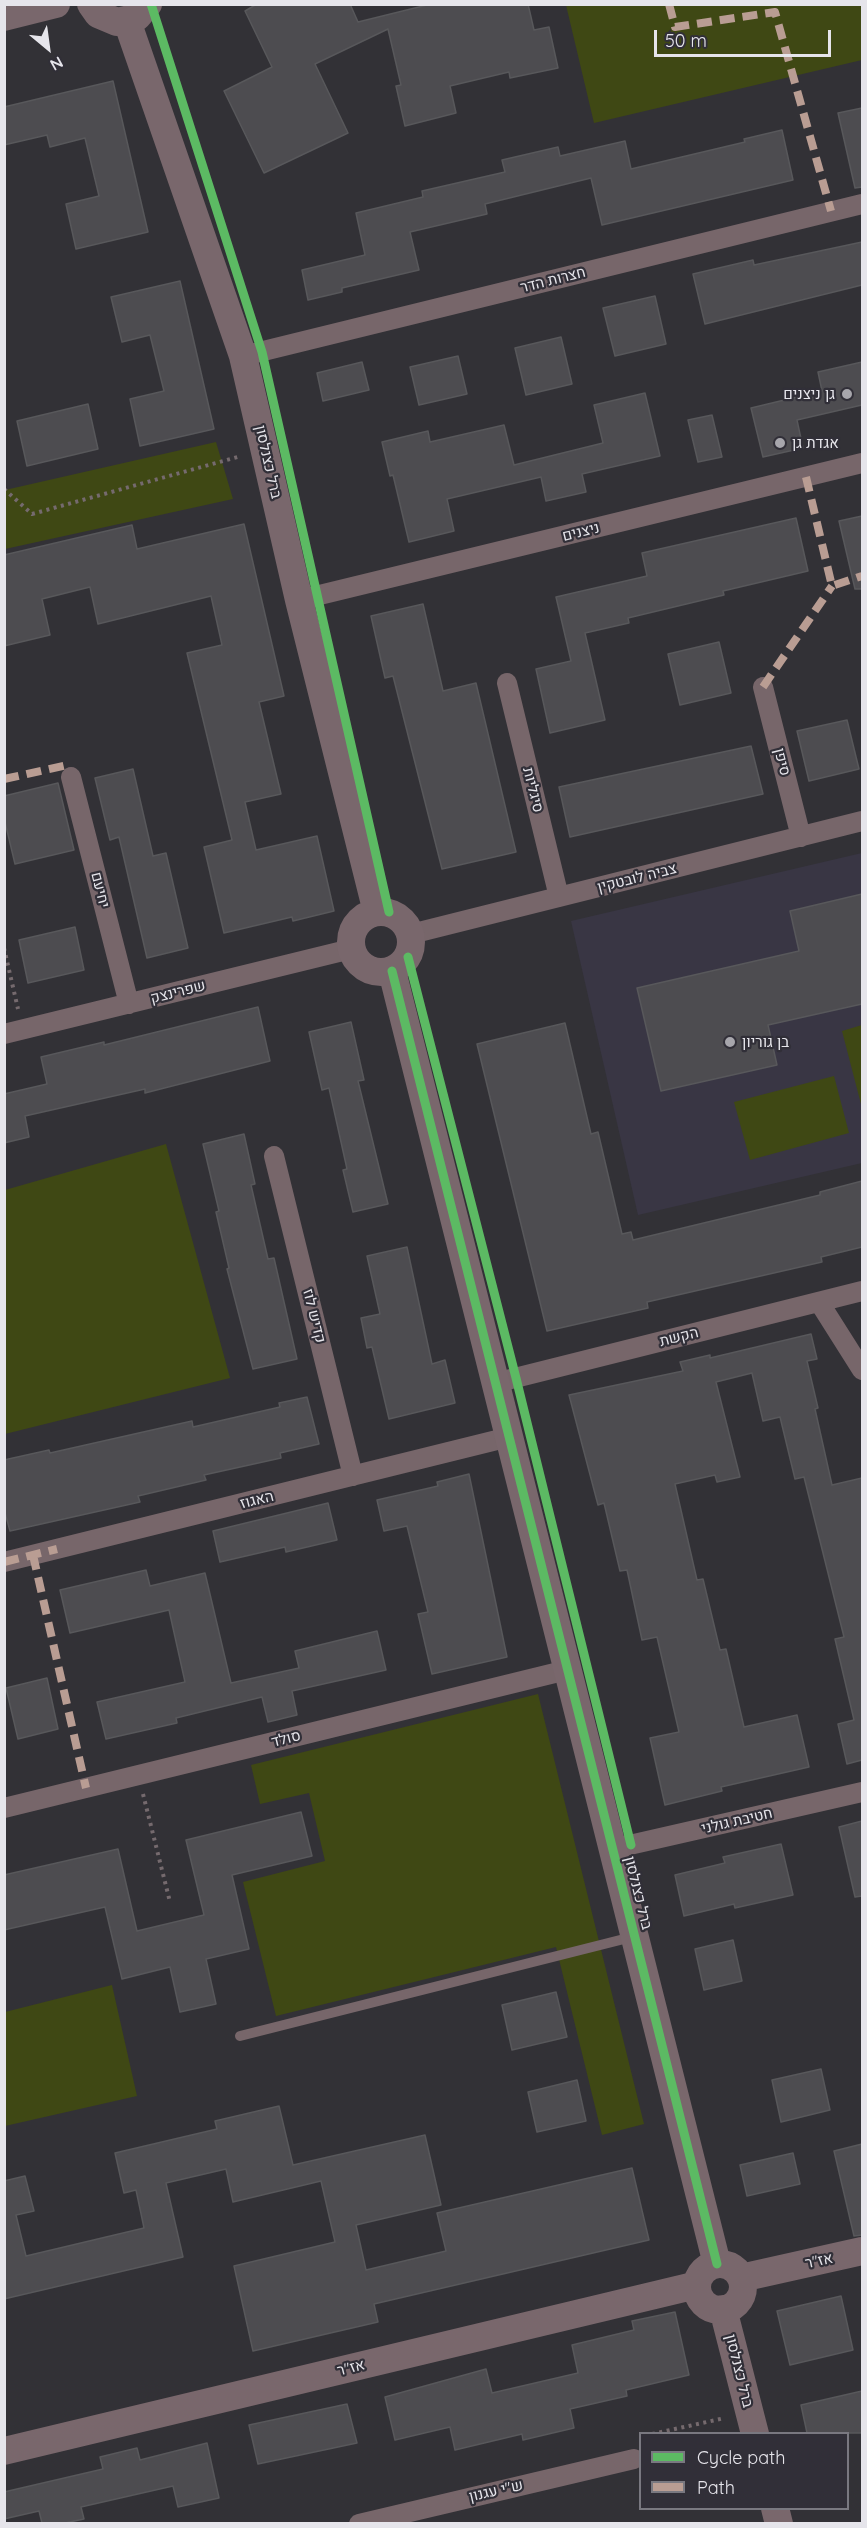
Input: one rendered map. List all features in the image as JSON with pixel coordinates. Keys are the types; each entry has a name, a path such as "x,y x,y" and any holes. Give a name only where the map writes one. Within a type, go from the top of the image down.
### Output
{"street":[{"path":"4,17 56,4"},
{"path":"91,4 107,20 138,13"},
{"name":"ברל כצנלסון","path":"138,13 243,356 299,600 377,912"},
{"name":"חצרות הדר","path":"243,356 862,204"},
{"name":"ניצנים","path":"299,600 862,463"},
{"name":"סיגליות","path":"507,683 560,897"},
{"name":"סיפן","path":"763,687 801,837"},
{"name":"יחיעם","path":"71,777 129,1004"},
{"name":"צביה לובטקין","path":"411,934 862,821"},
{"path":"377,912 399,917 411,934 412,947 408,957 392,971 372,972 362,967 351,949 353,931 359,921 377,912"},
{"name":"שפרינצק","path":"14,1032 351,949"},
{"name":"ברל כצנלסון","path":"392,971 717,2264"},
{"name":"קדיש לוז","path":"274,1156 353,1476"},
{"name":"הקשת","path":"495,1383 862,1291"},
{"path":"819,1302 862,1370"},
{"name":"האגוז","path":"4,1562 509,1437"},
{"name":"סולד","path":"4,1808 567,1670"},
{"name":"חטיבת גולני","path":"612,1849 862,1792"},
{"name":"אז\"ר","path":"741,2278 862,2251"},
{"path":"717,2264 731,2267 741,2278 743,2287 740,2298 723,2309 710,2307 700,2298 697,2285 703,2271 717,2264"},
{"name":"אז\"ר","path":"4,2451 697,2285"},
{"name":"ברל כצנלסון","path":"723,2309 752,2423"},
{"name":"ש\"י עגנון","path":"358,2523 634,2459"}],"lane":[{"path":"240,2036 634,1937"}],"path":[{"path":"4,489 32,514 265,450"},
{"path":"4,948 14,1032"},
{"path":"138,1775 170,1902"},
{"path":"662,2432 752,2423"}],"shaded area":[{"name":"בן גוריון","path":"862,853 862,1163 638,1215 571,921"}],"green space":[{"path":"566,5 862,5 862,60 594,123"},
{"path":"216,442 233,499 5,549 5,490"},
{"path":"862,1025 862,1108 842,1031"},
{"path":"834,1076 849,1133 750,1160 734,1102"},
{"path":"166,1144 230,1378 5,1434 5,1190"},
{"path":"538,1694 644,2124 602,2135 556,1947 276,2016 243,1882 325,1861 309,1793 260,1804 251,1765"},
{"path":"112,1985 137,2096 5,2126 5,2012"}],"building":[{"path":"257,4 350,4 358,22 431,4 528,4 534,30 549,27 558,68 510,78 509,72 450,86 456,113 405,126 396,86 401,85 388,29 315,64 348,133 264,173 224,91 272,67 245,11"},
{"path":"113,81 148,232 76,249 66,204 99,196 85,138 50,147 47,135 4,145 4,107"},
{"path":"862,108 862,187 855,188 838,113"},
{"path":"782,130 793,180 602,225 591,178 485,204 487,214 410,232 419,270 342,288 342,292 308,300 302,270 365,255 356,213 423,197 422,191 505,172 502,160 558,147 560,156 625,141 631,169 745,142 744,139"},
{"path":"862,242 862,285 705,324 693,274 753,260 754,265"},
{"path":"180,281 214,429 140,446 130,399 164,391 150,335 122,342 111,297"},
{"path":"655,296 666,344 615,356 603,308"},
{"path":"561,337 572,384 526,395 515,348"},
{"path":"458,356 467,394 419,405 410,367"},
{"path":"362,362 369,390 323,401 317,373"},
{"path":"862,362 862,405 797,420 803,448 763,457 751,408 822,391 818,372"},
{"path":"645,393 660,456 582,474 586,492 546,501 541,477 447,499 454,531 409,542 393,475 390,476 382,442 428,431 430,442 504,425 514,465 603,443 594,405"},
{"path":"88,404 98,449 27,466 17,421"},
{"path":"712,415 722,457 698,462 688,420"},
{"path":"862,516 862,589 855,589 839,521"},
{"path":"796,518 808,571 723,591 724,595 628,618 629,623 585,633 605,720 550,733 536,669 571,661 556,597 647,576 642,553"},
{"path":"244,524 284,696 259,702 281,794 245,802 256,850 317,836 334,911 293,921 292,917 224,933 204,847 232,840 187,653 222,645 211,596 98,624 90,587 42,599 50,635 4,646 4,555 132,525 137,549"},
{"path":"423,604 443,691 476,683 516,852 442,869 393,676 385,678 371,616"},
{"path":"719,642 731,693 680,705 668,654"},
{"path":"847,720 859,769 809,781 797,731"},
{"path":"751,746 763,794 570,837 559,787"},
{"path":"133,769 153,856 166,853 188,948 147,958 119,837 110,840 95,778"},
{"path":"58,783 74,850 15,864 4,818 4,796"},
{"path":"862,894 862,1004 768,1025 777,1065 661,1091 637,988 799,951 790,911"},
{"path":"75,927 84,970 28,983 19,940"},
{"path":"258,1007 270,1061 145,1093 145,1089 25,1116 29,1137 4,1143 4,1094 47,1084 41,1057 104,1042 104,1045"},
{"path":"351,1022 364,1080 358,1081 388,1204 353,1212 343,1170 347,1169 329,1088 322,1090 309,1032"},
{"path":"565,1023 591,1134 598,1132 622,1234 631,1232 633,1240 820,1195 820,1192 862,1181 862,1247 821,1257 822,1262 647,1302 648,1308 547,1331 477,1044"},
{"path":"244,1134 255,1184 251,1185 268,1259 274,1258 297,1359 253,1369 227,1269 229,1268 216,1212 219,1211 203,1144"},
{"path":"407,1247 432,1364 445,1360 455,1403 389,1419 372,1347 367,1348 361,1318 380,1314 367,1256"},
{"path":"811,1334 817,1359 807,1361 832,1485 862,1478 862,1760 847,1764 838,1724 854,1720 835,1639 844,1637 804,1477 795,1479 780,1417 763,1421 752,1373 716,1382 740,1477 717,1482 715,1475 675,1484 697,1580 703,1579 720,1650 726,1649 744,1727 797,1715 809,1767 721,1787 722,1791 665,1805 650,1738 679,1732 657,1637 642,1640 627,1570 620,1571 604,1503 598,1505 569,1395 683,1371 680,1362 710,1355 710,1358"},
{"path":"307,1397 319,1444 280,1453 281,1458 204,1475 206,1480 138,1496 140,1502 10,1531 4,1509 4,1460 49,1450 50,1453 192,1421 193,1427 280,1407 279,1403"},
{"path":"469,1474 507,1657 432,1674 418,1614 428,1612 407,1526 384,1531 377,1500 438,1486 437,1482"},
{"path":"328,1503 337,1540 286,1552 285,1547 220,1562 213,1531"},
{"path":"146,1570 150,1586 205,1573 231,1683 299,1668 295,1651 377,1631 386,1670 292,1691 297,1715 268,1722 262,1697 176,1718 177,1723 106,1739 97,1702 185,1682 169,1610 70,1633 60,1590"},
{"path":"47,1678 58,1729 18,1739 6,1688"},
{"path":"301,1812 312,1856 232,1875 249,1949 206,1959 216,2004 180,2012 170,1967 122,1979 105,1907 4,1930 4,1875 118,1849 137,1931 204,1915 186,1840"},
{"path":"862,1821 862,1896 855,1897 839,1827"},
{"path":"781,1844 793,1895 735,1908 734,1904 684,1916 675,1875 725,1863 723,1857"},
{"path":"733,1940 742,1981 704,1990 695,1949"},
{"path":"556,1992 567,2037 512,2050 502,2005"},
{"path":"821,2069 830,2110 781,2122 772,2080"},
{"path":"577,2080 586,2121 537,2132 528,2092"},
{"path":"279,2106 293,2165 425,2135 441,2205 356,2225 366,2270 446,2251 437,2213 632,2168 649,2240 374,2304 378,2322 253,2351 234,2266 335,2242 321,2181 233,2202 226,2169 166,2183 183,2257 4,2299 4,2181 25,2176 34,2211 16,2215 26,2256 144,2228 136,2190 124,2193 115,2153 217,2129 215,2121"},
{"path":"862,2144 862,2235 854,2236 834,2151"},
{"path":"793,2153 800,2184 747,2196 740,2165"},
{"path":"841,2296 853,2350 790,2365 777,2311"},
{"path":"675,2312 689,2375 626,2390 627,2396 570,2409 574,2428 523,2440 522,2434 455,2450 450,2427 395,2440 385,2397 486,2369 492,2393 578,2373 572,2345 634,2330 632,2321"},
{"path":"862,2391 862,2433 807,2432 801,2405"},
{"path":"347,2404 357,2443 258,2464 249,2425"},
{"path":"207,2443 219,2498 178,2507 173,2486 81,2507 84,2519 65,2523 42,2523 39,2511 4,2519 4,2492 103,2469 100,2457 137,2448 140,2460"}],"marked path":[{"path":"669,4 675,27 775,12 831,211"},
{"path":"806,477 832,586 862,576"},
{"path":"763,687 832,586"},
{"path":"4,779 68,765"},
{"path":"4,1562 57,1549"},
{"path":"33,1555 86,1788"}],"cycle path":[{"path":"151,4 262,352 389,912"},
{"path":"408,957 516,1378 631,1845"},
{"path":"392,971 717,2264"}],"place":[{"name":"גן ניצנים","path":"847,394"},
{"name":"אגדת גן","path":"780,443"},
{"name":"בן גוריון","path":"730,1042"}]}
